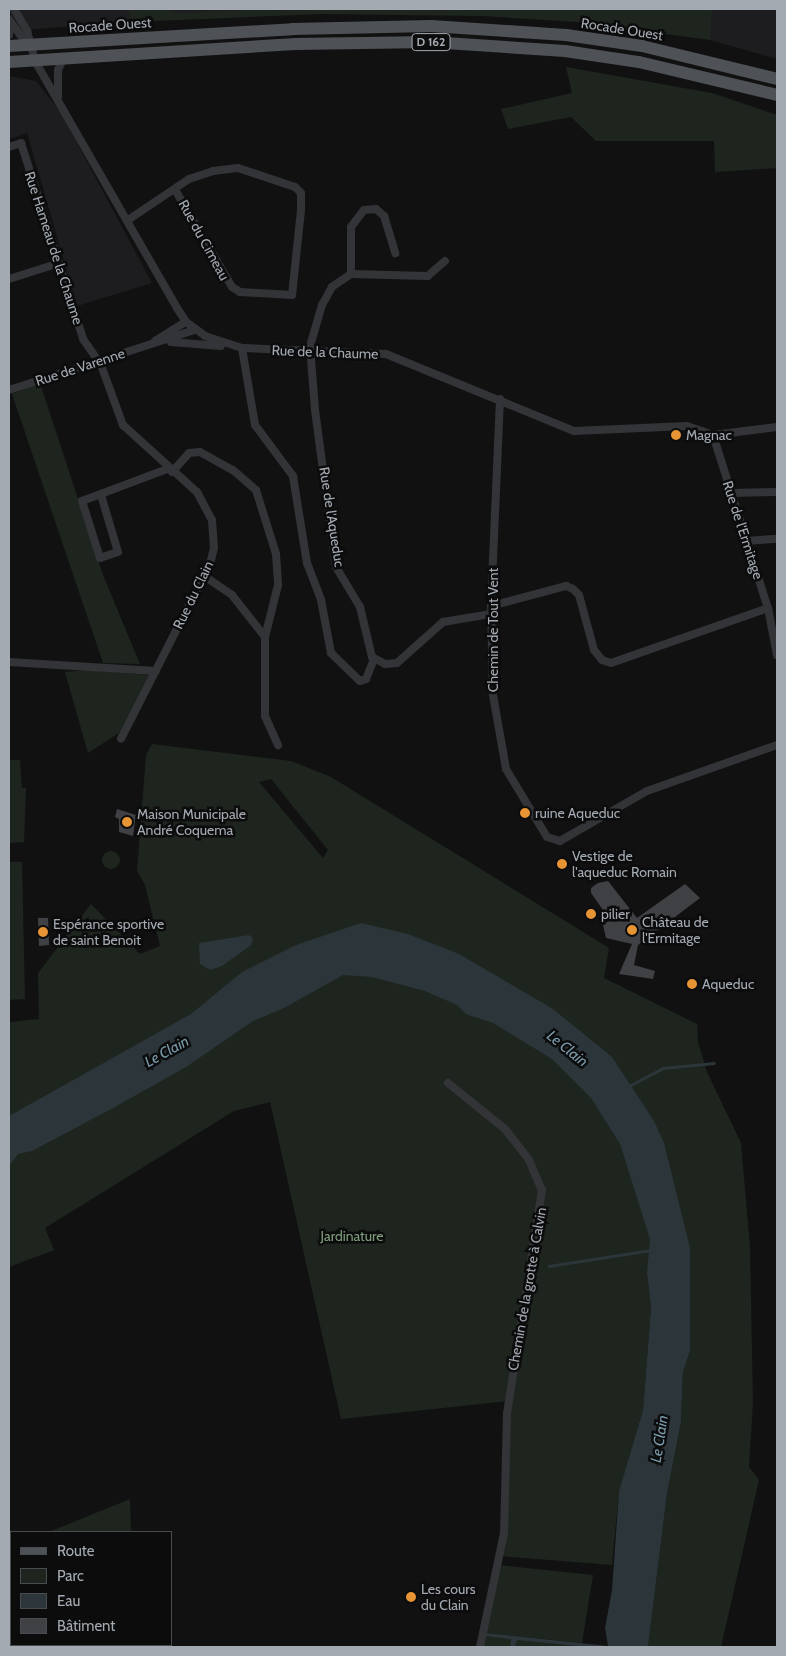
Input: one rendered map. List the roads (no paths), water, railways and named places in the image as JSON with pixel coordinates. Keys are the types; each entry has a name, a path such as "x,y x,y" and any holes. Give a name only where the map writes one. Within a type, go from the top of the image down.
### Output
{"main road":[{"name":"Rocade Ouest","path":"9,46 292,28 431,26 566,35 642,46 777,79"},
{"name":"D 162","path":"9,62 295,44 430,42 555,50 639,62 777,95"}],"street":[{"path":"14,9 27,31 28,44"},
{"path":"9,20 28,44"},
{"path":"9,20 9,35"},
{"name":"Rue de la Chaume","path":"28,44 35,61 58,97 186,322 195,330 233,347 310,353 386,354 500,399 574,431 685,426 713,435"},
{"name":"Rue de la Chaume","path":"58,97 58,70 63,59"},
{"name":"Rue Hameau de la Chaume","path":"9,147 20,143 83,339 97,362"},
{"name":"Rue du Cimeau","path":"128,220 176,191 196,176 238,168 295,186 301,193 301,210 292,295 240,292 227,283 176,191"},
{"path":"351,274 352,226 364,210 376,210 384,216 395,253"},
{"path":"310,353 326,296 336,283 351,274 428,276 445,261"},
{"path":"9,279 59,264"},
{"name":"Rue de Varenne","path":"151,344 186,322"},
{"name":"Rue de Varenne","path":"9,390 195,330"},
{"name":"Rue de Varenne","path":"151,344 182,342 233,347"},
{"path":"242,348 255,425 293,476 307,563 321,600 330,653 356,679 366,679 374,659 384,664 397,663 443,622 491,610 566,586 573,589 579,595 594,650 602,660 611,663 768,608"},
{"name":"Rue de l'Aqueduc","path":"310,353 336,567 360,608 374,659"},
{"name":"Rue du Clain","path":"97,362 123,426 169,470 197,492 212,520 214,548 204,576 121,739"},
{"name":"Chemin de Tout Vent","path":"500,399 491,610 493,695 506,769 547,836 560,841 647,791 777,745"},
{"path":"713,435 777,427"},
{"name":"Rue de l'Ermitage","path":"713,435 745,541 768,608 777,655"},
{"path":"101,495 118,552 100,558 82,501 169,470 189,453 200,452 234,470 256,490 276,554 278,585 265,637 265,716 278,745"},
{"path":"730,493 777,492"},
{"path":"745,541 777,539"},
{"path":"204,576 232,595 265,637"},
{"path":"9,662 156,671"},
{"name":"Chemin de la grotte à Calvin","path":"448,1083 505,1129 529,1160 542,1190 506,1413 504,1533 480,1647"}],"water":[{"name":"Le Clain","path":"361,923 408,934 459,954 553,1009 612,1057 654,1121 664,1143 690,1248 690,1351 683,1372 681,1422 667,1494 648,1647 587,1647 517,1640 515,1647 510,1647 511,1639 485,1636 486,1633 608,1646 605,1628 612,1590 619,1491 643,1410 651,1307 647,1273 650,1239 620,1144 591,1098 552,1059 493,1023 466,1014 457,1005 425,991 372,977 343,975 284,1008 253,1021 186,1067 113,1108 32,1151 18,1154 9,1166 9,1116 191,1014 242,972 296,945"},
{"path":"249,935 253,939 251,945 222,966 210,970 200,964 199,943"}],"waterway":[{"path":"627,1087 663,1068 714,1063"},
{"path":"549,1266 651,1250"}],"place":[{"name":"Magnac","path":"676,435"},
{"name":"ruine Aqueduc","path":"525,813"},
{"name":"Maison Municipale André Coquema","path":"127,822"},
{"name":"Vestige de l'aqueduc Romain","path":"562,864"},
{"name":"pilier","path":"591,914"},
{"name":"Château de l'Ermitage","path":"632,930"},
{"name":"Espérance sportive de saint Benoit","path":"43,932"},
{"name":"Aqueduc","path":"692,984"},
{"name":"Les cours du Clain","path":"411,1597"}],"park label":[{"name":"Jardinature","path":"352,1236"}]}
